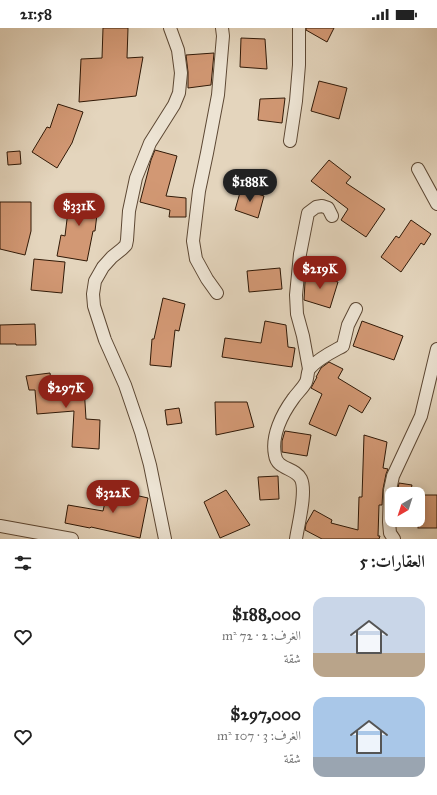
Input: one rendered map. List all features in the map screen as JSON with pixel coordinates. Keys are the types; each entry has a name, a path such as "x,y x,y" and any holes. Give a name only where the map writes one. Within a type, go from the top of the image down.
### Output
{"street":[{"path":"165,539 150,465 141,432 125,385 102,332 94,306 93,294 95,282 103,267 126,245 129,211 136,178 150,143 179,93 181,73 178,50 170,28"},
{"path":"217,293 196,259 193,241 199,191 218,95 223,36 222,28"},
{"path":"290,141 296,101 299,65 299,28"},
{"path":"418,168 437,204"},
{"path":"296,539 302,510 302,484 296,473 282,467 277,462 273,444 282,417 306,383 309,369 297,314 296,295 300,254 308,213 316,207 322,206 328,208 332,216"},
{"path":"309,369 325,355 343,346 348,325 356,309"},
{"path":"394,539 390,533 389,522 390,490 393,476 421,416 437,349"},
{"path":"0,526 72,539"}],"building":[{"path":"103,28 128,28 127,58 143,57 136,96 79,102 81,59 102,58"},
{"path":"306,28 334,28 327,42 306,30"},
{"path":"241,38 265,39 267,69 240,67"},
{"path":"214,53 211,85 188,88 186,55"},
{"path":"319,81 347,88 339,119 311,111"},
{"path":"285,98 282,123 258,120 260,99"},
{"path":"58,104 83,112 72,143 57,168 32,152 47,127 50,128"},
{"path":"155,150 177,156 166,196 186,198 186,217 169,217 170,210 140,202"},
{"path":"20,151 21,164 8,165 7,152"},
{"path":"329,160 351,177 346,183 385,209 366,237 341,220 348,209 311,181"},
{"path":"241,189 264,196 258,218 235,210"},
{"path":"70,194 99,197 95,231 93,231 87,261 57,256 61,235 65,236"},
{"path":"0,202 31,202 31,231 25,255 0,249"},
{"path":"411,220 431,234 424,245 421,243 401,272 381,257 396,236 399,238"},
{"path":"34,259 65,262 62,293 31,290"},
{"path":"280,268 282,289 249,292 247,271"},
{"path":"308,273 338,282 330,308 304,300 305,282"},
{"path":"163,298 185,304 179,331 175,330 171,367 150,365 152,339 154,339"},
{"path":"265,321 286,325 288,347 295,348 292,367 222,357 225,338 261,343"},
{"path":"362,321 403,336 394,360 353,346"},
{"path":"35,324 36,345 0,344 0,325"},
{"path":"329,362 343,369 338,378 371,398 362,413 349,405 336,436 309,424 322,394 311,388 321,368"},
{"path":"50,373 52,388 84,386 86,419 100,420 99,449 72,447 74,411 37,414 35,390 29,390 26,376"},
{"path":"215,402 247,402 254,427 216,435"},
{"path":"179,408 182,423 167,425 165,410"},
{"path":"285,431 311,435 307,456 282,452 282,441"},
{"path":"364,435 387,442 383,468 388,469 383,489 382,505 379,505 379,539 322,539 305,530 306,524 314,510 332,520 331,523 358,530 359,497 362,497"},
{"path":"278,476 279,499 260,500 258,477"},
{"path":"399,483 412,485 412,487 398,487"},
{"path":"108,489 148,498 140,538 65,523 68,505 103,511"},
{"path":"226,490 250,525 220,538 204,502"},
{"path":"425,495 437,495 437,528 418,528 425,527"}]}
